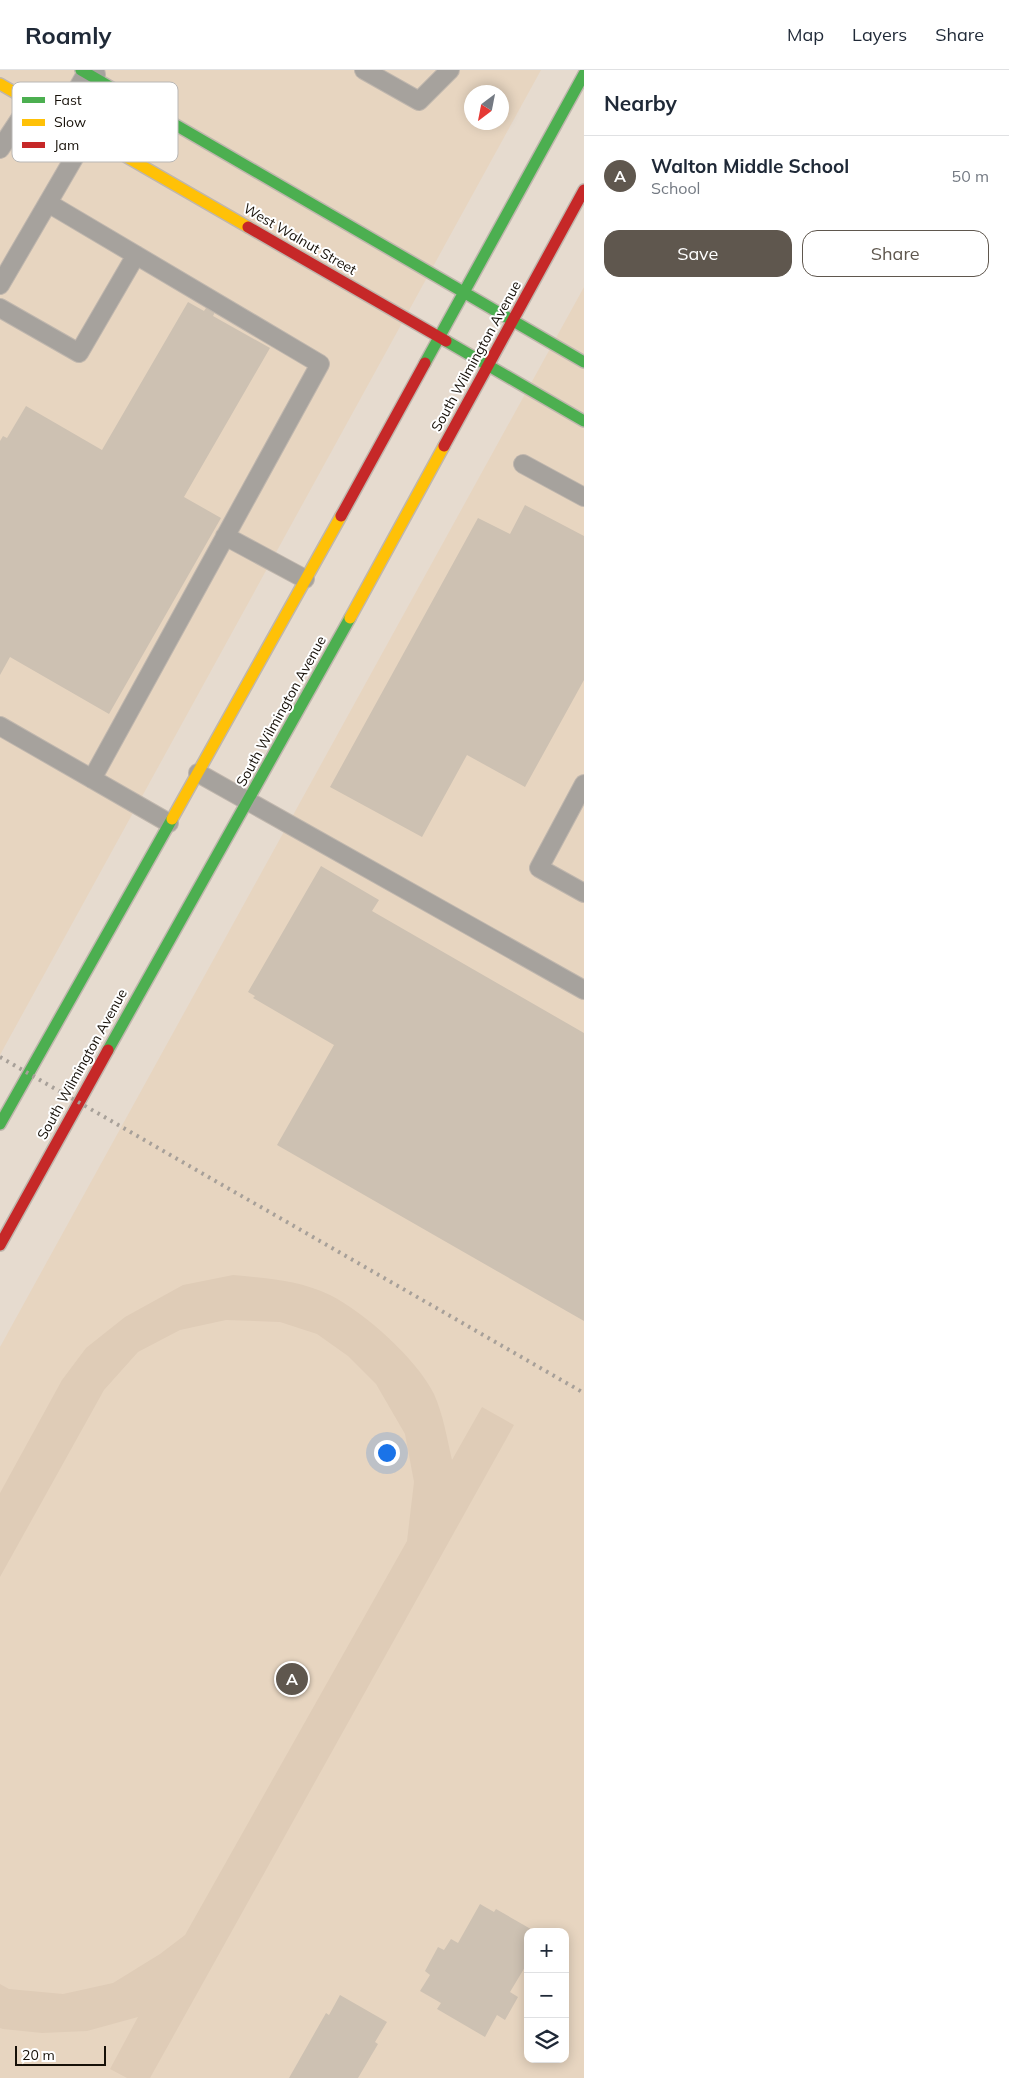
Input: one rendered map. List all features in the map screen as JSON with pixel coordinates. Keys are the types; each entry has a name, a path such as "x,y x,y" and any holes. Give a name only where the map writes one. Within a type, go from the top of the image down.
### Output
{"main road":[{"path":"89,72 106,82"},
{"path":"0,1124 306,579 584,74"},
{"name":"West Walnut Street","path":"0,84 12,91"},
{"path":"178,124 584,362"},
{"name":"West Walnut Street","path":"136,162 584,421"},
{"name":"South Wilmington Avenue","path":"0,1245 248,802 584,190"}],"lane":[{"path":"364,70 419,101 450,70"},
{"path":"0,149 12,131"},
{"path":"0,285 72,162"},
{"path":"48,203 320,364 92,779"},
{"path":"0,308 79,353 136,255"},
{"path":"524,464 584,497"},
{"path":"225,536 306,579"},
{"path":"0,726 169,824"},
{"path":"198,773 584,990"},
{"path":"584,784 539,868 584,893"}],"shaded area":[{"path":"0,70 541,70 509,128 509,85 464,85 464,130 508,130 0,1055"},
{"path":"584,287 584,2078 0,2078 0,1347"},
{"path":"233,1275 282,1280 319,1290 344,1303 373,1325 403,1352 426,1380 437,1402 452,1460 482,1407 514,1425 150,2078 127,2078 110,2069 138,2017 87,2031 42,2033 3,2029 0,2028 0,1984 9,1989 63,1994 113,1983 160,1954 185,1935 407,1541 414,1482 405,1434 376,1384 348,1356 317,1334 280,1322 226,1320 180,1330 138,1352 104,1390 0,1577 0,1493 62,1380 86,1348 125,1317 183,1285"}],"building":[{"path":"188,302 204,311 208,305 216,310 213,316 270,348 184,497 221,518 109,714 10,657 0,675 0,441 3,436 7,438 26,406 102,450"},
{"path":"525,505 584,536 584,680 525,787 467,755 422,837 330,787 478,518 510,534"},
{"path":"321,866 379,900 372,911 584,1033 584,1321 277,1145 334,1045 253,998 255,996 248,992"},
{"path":"480,1904 494,1912 496,1909 529,1928 524,1928 524,1969 510,1992 518,1997 505,2020 497,2015 485,2037 437,2009 441,2003 420,1991 430,1975 425,1971 438,1947 444,1950 451,1939 458,1943"},
{"path":"340,1995 387,2022 375,2042 378,2044 358,2078 289,2078 326,2013 329,2015"}],"railway":[{"path":"0,1057 584,1393"}],"traffic: fast":[{"path":"81,70 102,82"},
{"path":"425,363 584,74"},
{"path":"178,126 584,362"},
{"path":"446,341 584,421"},
{"path":"108,1050 350,618"},
{"path":"0,1124 172,819"}],"traffic: slow":[{"path":"0,84 12,91"},
{"path":"135,162 248,227"},
{"path":"350,618 444,446"},
{"path":"172,819 341,516"}],"traffic: jam":[{"path":"444,446 584,190"},
{"path":"248,227 446,341"},
{"path":"341,516 425,363"},
{"path":"0,1245 108,1050"}],"place":[{"name":"Walton Middle School","path":"292,1679"}]}
